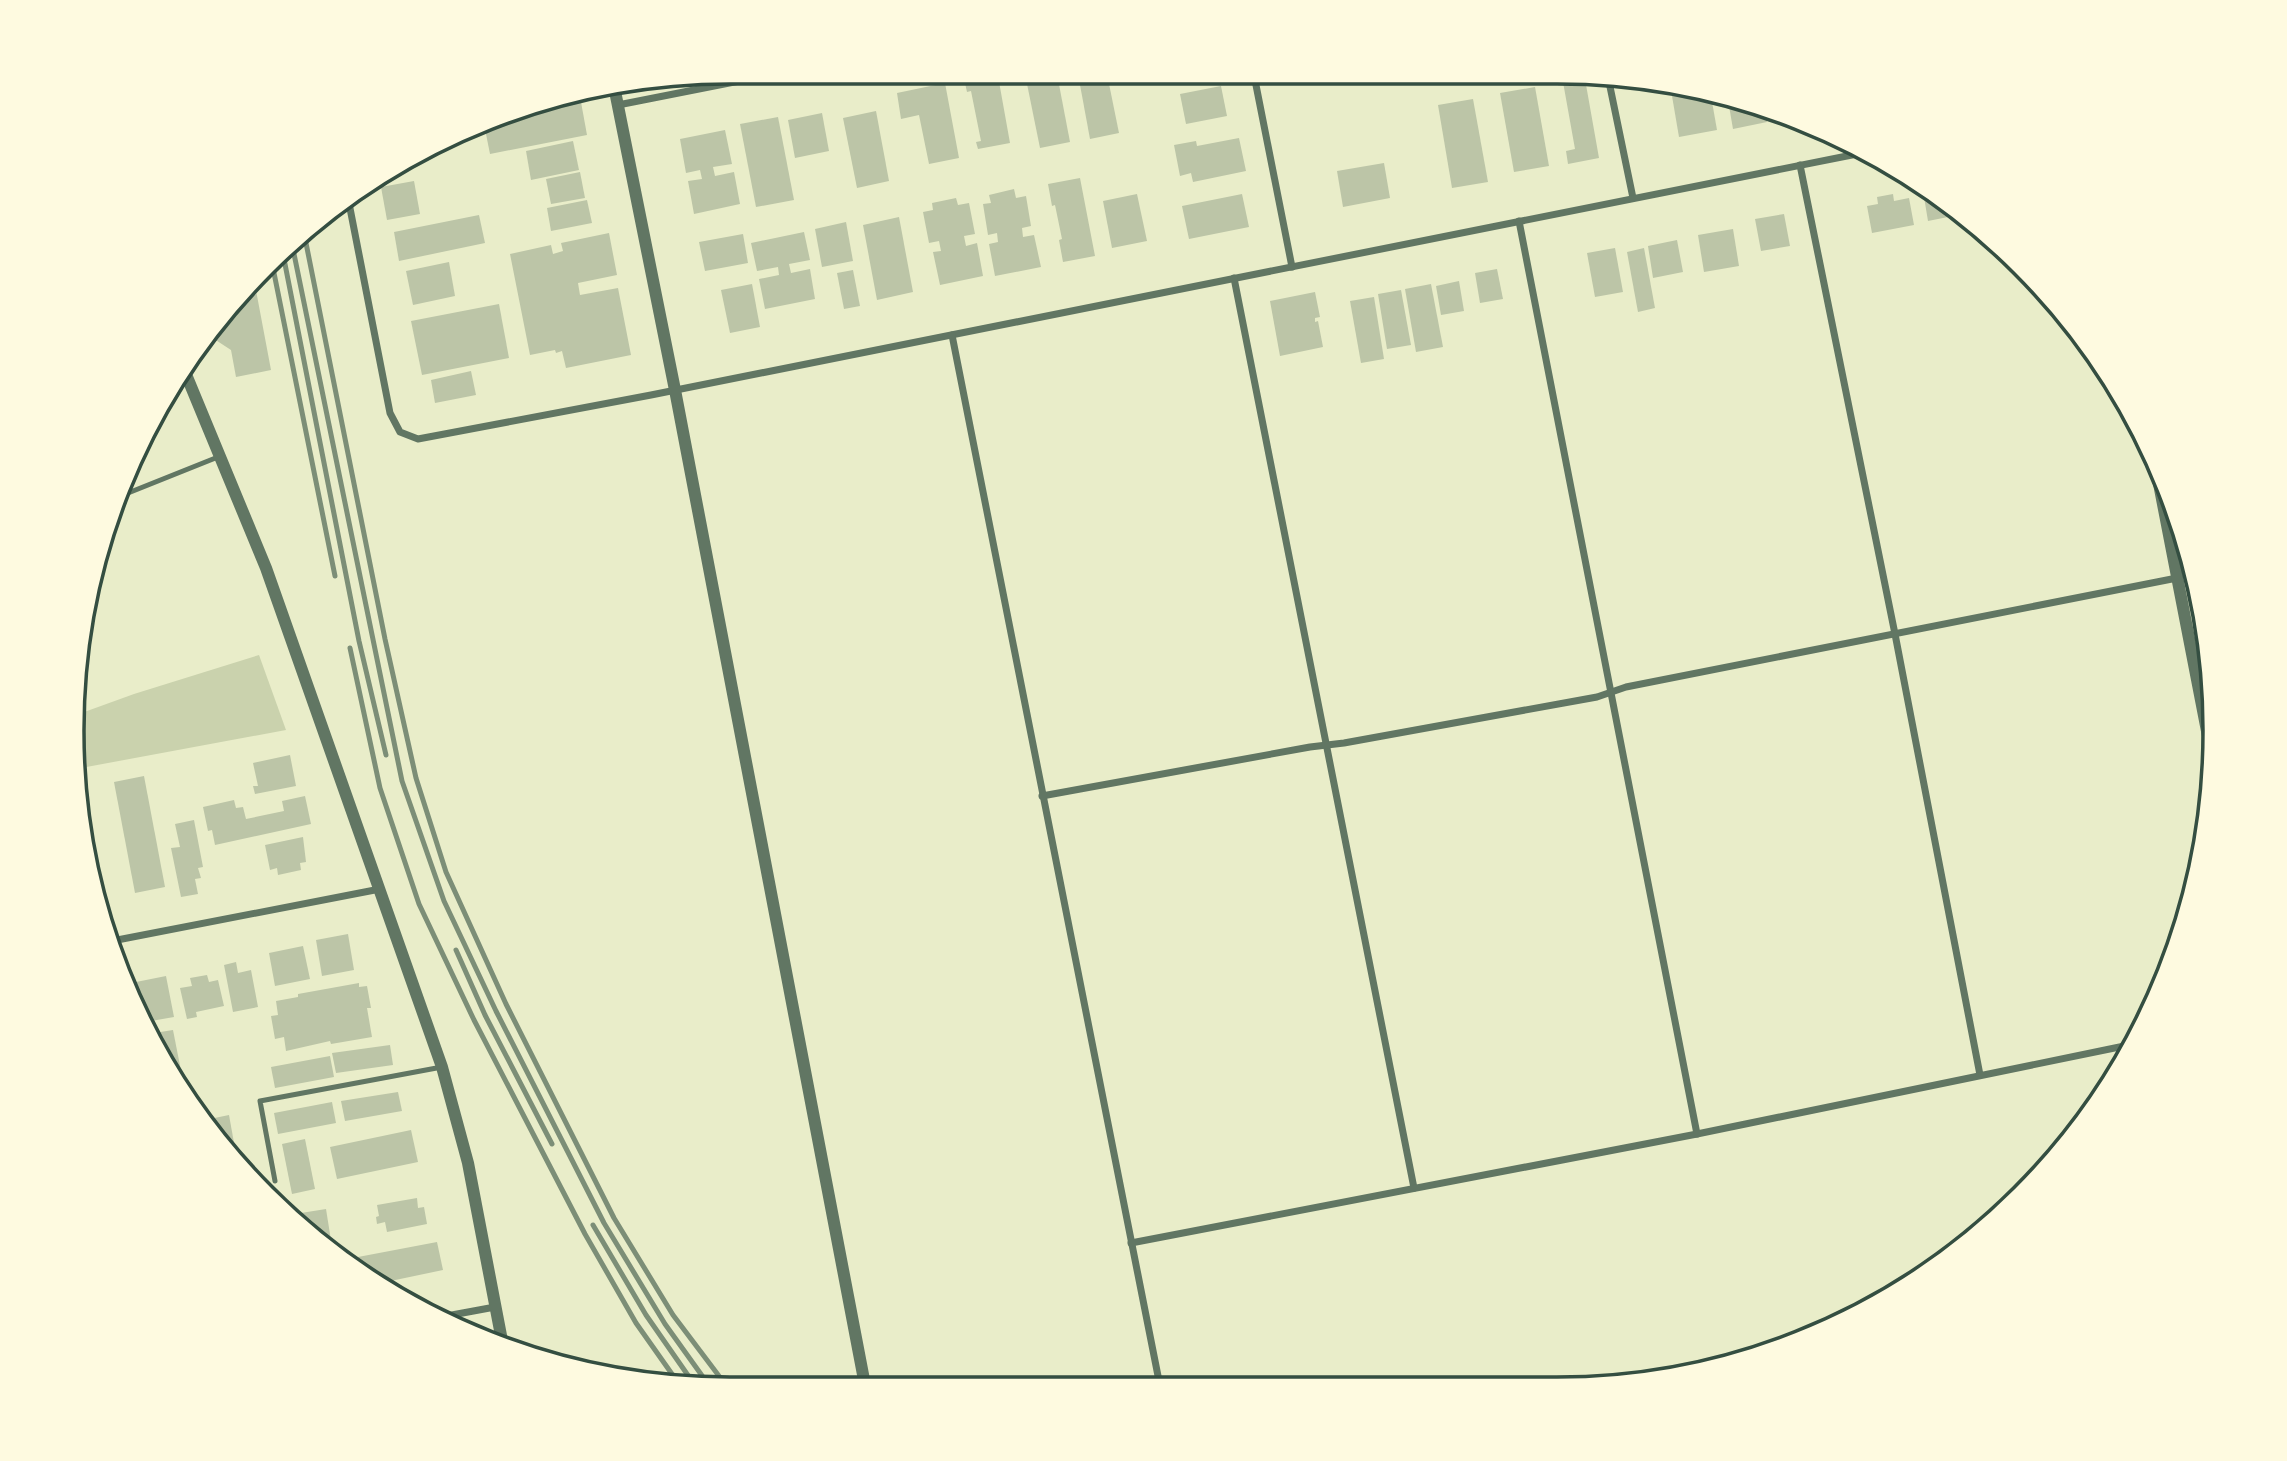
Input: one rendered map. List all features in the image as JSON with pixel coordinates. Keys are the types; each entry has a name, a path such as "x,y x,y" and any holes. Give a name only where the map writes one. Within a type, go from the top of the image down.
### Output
{"street":[{"path":"618,105 723,84"},
{"path":"1256,84 1292,267"},
{"path":"1610,86 1633,198"},
{"path":"616,94 675,390 863,1377"},
{"path":"350,208 390,413 400,432 418,439 1850,155"},
{"path":"1800,165 1895,634 1980,1075"},
{"path":"1519,221 1697,1134"},
{"path":"1234,278 1414,1188"},
{"path":"952,335 1158,1377"},
{"path":"188,379 266,568 442,1067 468,1163 501,1335"},
{"path":"2165,512 2202,708"},
{"path":"2175,563 2181,562"},
{"path":"1042,796 1612,693 1626,687 2177,578"},
{"path":"119,940 380,889"},
{"path":"1131,1243 1697,1134 2120,1047"},
{"path":"454,1314 495,1307"}],"lane":[{"path":"129,492 221,456"},
{"path":"275,1181 260,1101 442,1067"}],"green space":[{"path":"259,655 286,730 85,767 84,712"}],"building":[{"path":"945,84 959,158 929,164 919,115 901,119 897,93"},
{"path":"965,84 999,84 1010,143 978,149 976,142 981,141 971,91 967,92"},
{"path":"1027,84 1059,84 1070,142 1040,148"},
{"path":"1080,84 1109,84 1119,133 1090,139"},
{"path":"1563,84 1586,85 1599,158 1568,164 1566,151 1575,149"},
{"path":"1221,86 1227,116 1186,124 1180,94"},
{"path":"1535,87 1549,166 1514,172 1500,93"},
{"path":"1672,96 1712,103 1717,130 1679,137"},
{"path":"1473,99 1488,182 1452,188 1438,105"},
{"path":"581,102 587,135 490,154 486,132"},
{"path":"1729,108 1766,119 1767,122 1733,129"},
{"path":"876,111 889,181 857,188 843,118"},
{"path":"822,113 829,151 795,158 788,120"},
{"path":"778,117 794,200 756,207 740,124"},
{"path":"725,130 732,164 713,167 715,176 734,172 740,204 694,214 688,181 702,179 700,170 686,173 680,139"},
{"path":"1239,138 1246,171 1193,182 1191,173 1180,176 1174,145 1196,141 1197,146"},
{"path":"573,141 579,170 531,180 526,151"},
{"path":"1384,163 1390,198 1343,207 1337,171"},
{"path":"580,172 585,198 551,204 546,179"},
{"path":"1080,178 1095,256 1063,262 1059,240 1062,239 1048,184"},
{"path":"414,181 420,214 387,220 381,187"},
{"path":"1014,189 1016,198 1026,196 1031,226 1022,228 1023,237 1034,235 1041,267 995,276 989,244 998,242 997,233 988,235 983,204 991,203 989,195"},
{"path":"1137,194 1147,241 1112,248 1103,201"},
{"path":"1242,194 1249,227 1189,239 1182,206"},
{"path":"1893,194 1894,201 1909,198 1914,225 1872,233 1867,206 1878,204 1877,197"},
{"path":"956,198 958,205 969,203 975,234 964,236 966,246 977,243 983,276 940,285 933,252 941,251 939,241 929,243 923,212 933,210 932,203"},
{"path":"1924,199 1948,217 1928,221"},
{"path":"587,200 592,223 551,231 547,208"},
{"path":"1784,214 1790,246 1761,251 1755,219"},
{"path":"479,215 485,243 399,261 394,232"},
{"path":"899,217 913,292 877,300 863,225"},
{"path":"846,222 853,261 822,267 815,229"},
{"path":"1733,229 1739,266 1704,272 1698,235"},
{"path":"804,232 810,260 789,264 791,273 810,269 815,299 765,309 759,279 779,275 778,267 757,271 751,243"},
{"path":"609,233 617,275 578,283 580,295 618,288 631,355 566,368 562,351 530,355 510,254 551,245 553,254 563,251 561,243"},
{"path":"743,234 748,263 705,271 699,242"},
{"path":"1677,240 1683,272 1653,278 1648,246"},
{"path":"1615,248 1623,292 1595,297 1587,253"},
{"path":"1644,248 1655,308 1638,312 1627,252"},
{"path":"449,262 455,296 413,305 406,271"},
{"path":"1497,269 1503,299 1480,303 1475,273"},
{"path":"853,270 860,306 844,309 837,273"},
{"path":"1459,281 1464,311 1441,315 1436,286"},
{"path":"752,284 760,327 730,333 721,290"},
{"path":"1431,284 1443,347 1416,352 1405,289"},
{"path":"1401,290 1411,345 1387,349 1378,294"},
{"path":"256,291 271,370 236,377 231,350 216,340"},
{"path":"1315,292 1320,317 1315,318 1315,322 1318,321 1323,347 1280,356 1270,301"},
{"path":"1374,297 1384,359 1361,363 1350,301"},
{"path":"499,304 509,358 422,375 411,321"},
{"path":"471,371 476,395 435,403 431,380"},
{"path":"290,755 296,786 255,794 253,786 258,786 253,763"},
{"path":"144,776 165,887 135,893 114,782"},
{"path":"305,796 311,824 215,845 212,830 208,831 203,807 234,800 236,808 243,807 246,819 284,811 282,801"},
{"path":"194,820 203,867 198,868 201,878 195,879 198,894 181,897 171,848 180,847 175,824"},
{"path":"303,837 306,862 300,863 301,870 278,875 277,868 270,870 265,845"},
{"path":"348,934 354,970 322,976 316,940"},
{"path":"303,946 310,979 275,986 269,953"},
{"path":"236,962 238,973 251,970 258,1007 233,1012 224,965"},
{"path":"207,975 209,982 218,980 224,1006 196,1012 197,1017 187,1019 180,988 192,986 190,978"},
{"path":"166,976 174,1017 153,1021 135,982"},
{"path":"359,983 359,987 367,986 371,1008 367,1008 372,1037 331,1044 330,1041 286,1051 284,1037 275,1039 271,1016 278,1015 276,1001 298,997 298,994"},
{"path":"173,1030 181,1070 171,1054 159,1032"},
{"path":"390,1045 393,1065 336,1073 332,1053"},
{"path":"330,1056 334,1077 275,1088 271,1067"},
{"path":"398,1092 402,1111 345,1121 341,1101"},
{"path":"332,1102 336,1123 278,1134 274,1113"},
{"path":"229,1115 234,1145 218,1124 214,1118"},
{"path":"411,1130 418,1162 337,1179 330,1147"},
{"path":"305,1139 315,1189 292,1194 282,1144"},
{"path":"417,1198 418,1208 424,1207 427,1224 387,1232 385,1222 377,1224 377,1205"},
{"path":"326,1209 331,1238 304,1217 301,1213"},
{"path":"437,1242 443,1270 392,1281 358,1257"}],"railway":[{"path":"306,243 385,639 416,778 446,872 506,1004 614,1218 673,1315 720,1377"},
{"path":"294,253 402,781 444,901 496,1011 604,1223 665,1324 703,1376"},
{"path":"285,262 359,641 386,755"},
{"path":"274,272 335,576"},
{"path":"350,648 380,788 419,904 474,1020 585,1234 636,1323 672,1374"},
{"path":"456,950 485,1015 552,1144"},
{"path":"593,1225 646,1315 688,1376"}]}
